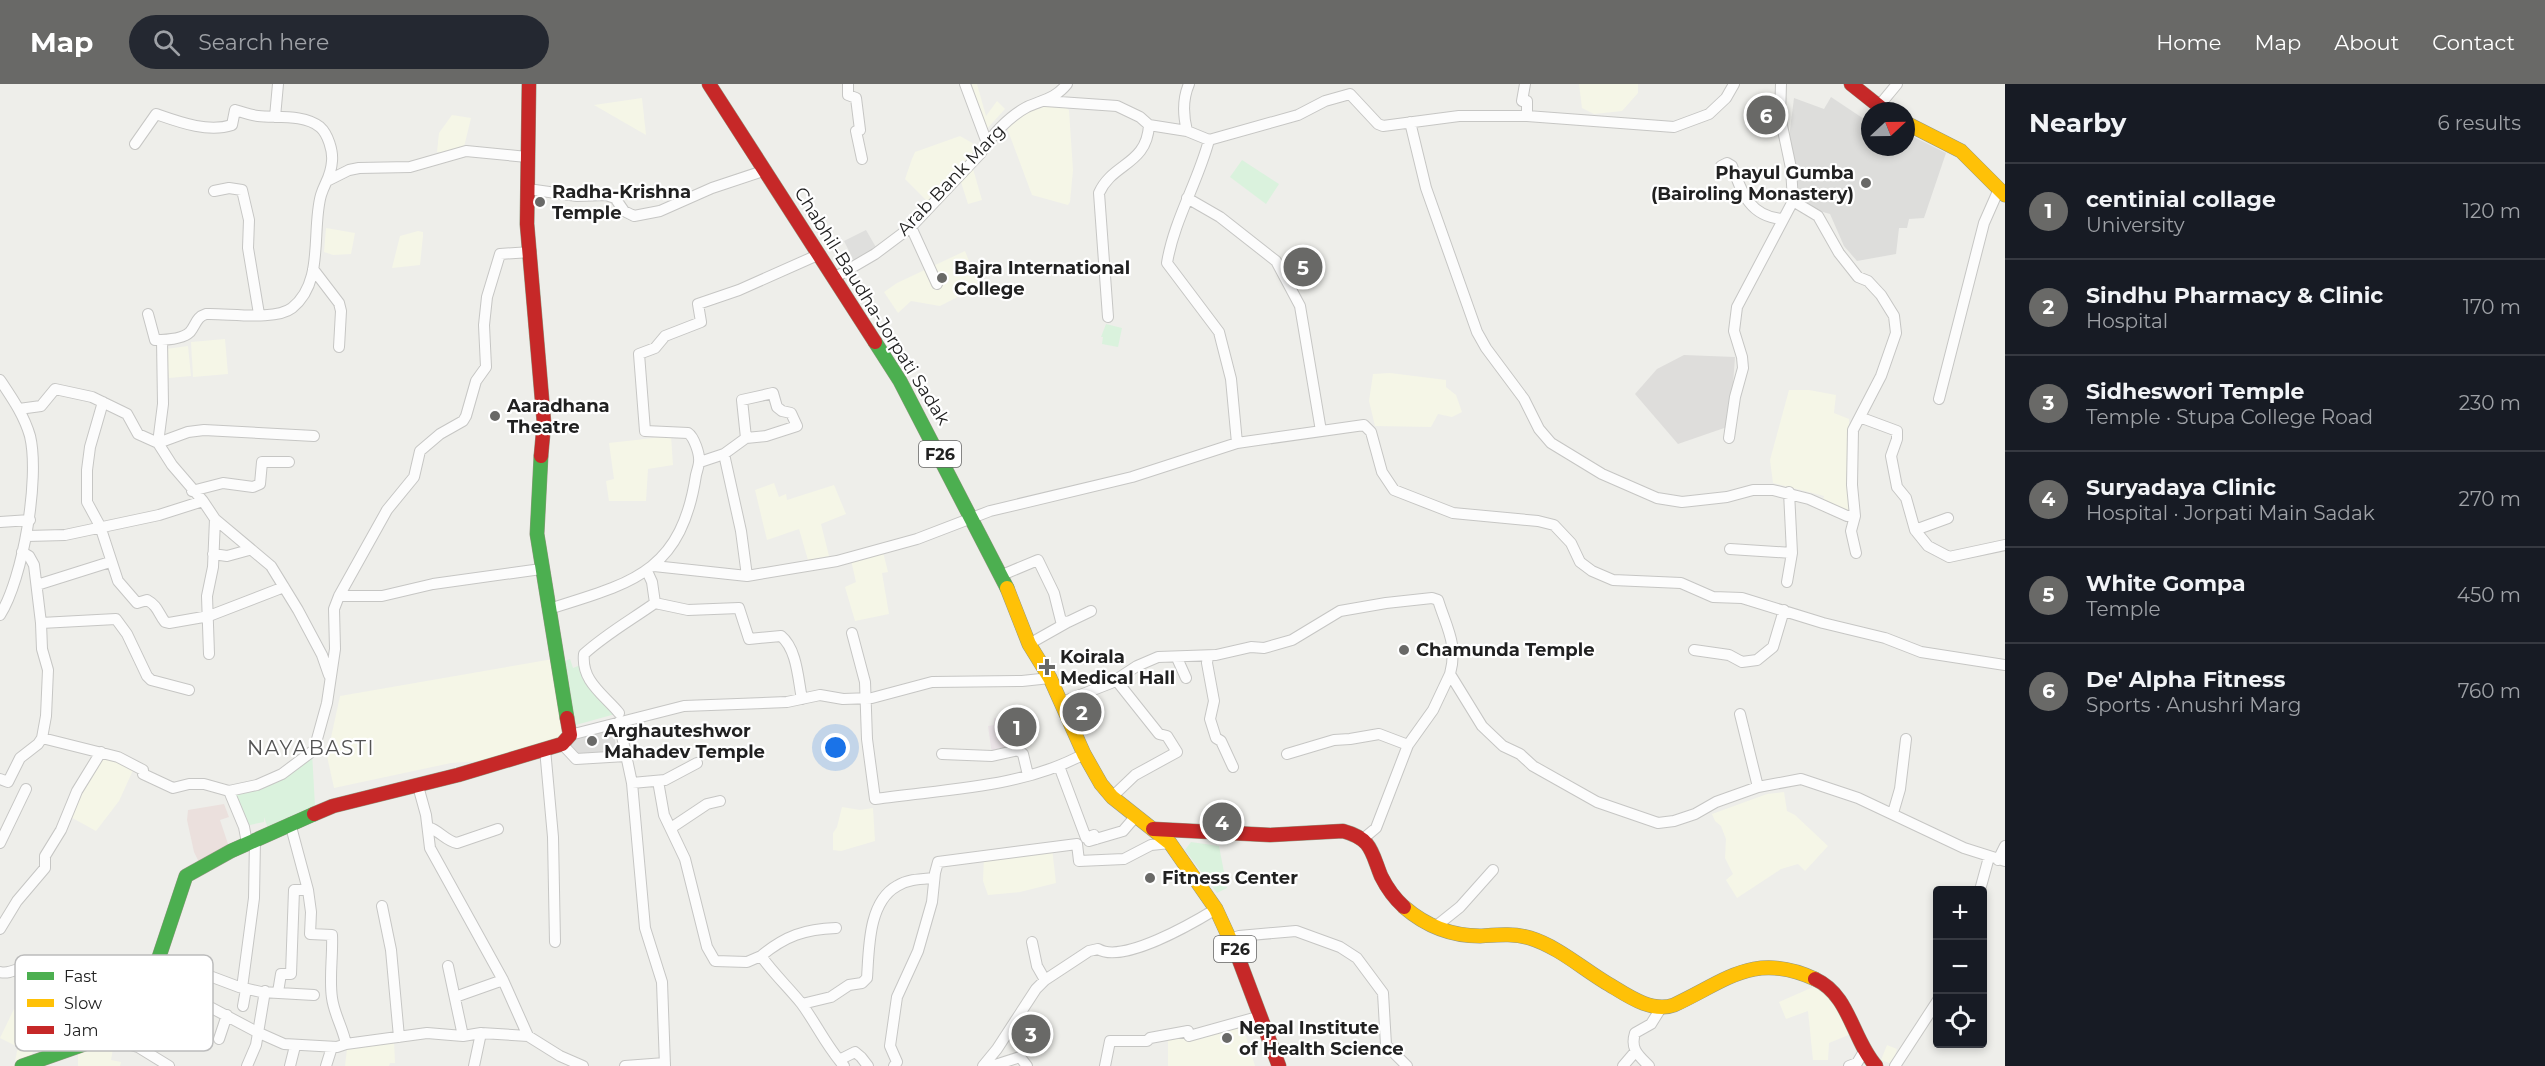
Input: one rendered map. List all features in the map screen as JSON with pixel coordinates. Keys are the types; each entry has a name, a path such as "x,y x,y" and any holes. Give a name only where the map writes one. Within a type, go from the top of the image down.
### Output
{"main road":[{"path":"160,955 186,876 251,841 333,806 418,786 545,749 566,739 549,609 541,568 537,503 544,423 527,224 529,84"},
{"name":"Chabhil-Baudha-Jorpati Sadak","path":"709,84 900,381 1002,575 1029,644 1050,678 1060,712 1101,784 1112,797 1153,829"},
{"path":"1851,84 1873,102"},
{"path":"1915,128 1961,151 2002,192"},
{"path":"1153,829 1270,835 1343,831 1364,838 1372,849 1385,884 1394,897 1406,910 1435,927 1458,935 1509,934 1533,939 1564,955 1627,996 1661,1008 1674,1005 1715,982 1752,967 1808,975 1830,986 1840,998 1863,1053 1876,1066"},
{"name":"F26","path":"1153,829 1170,843 1216,909 1231,939 1262,1016 1279,1066"},
{"path":"22,1066 65,1051"}],"street":[{"path":"275,117 278,84"},
{"path":"848,84 848,95 856,98 860,130 856,131 862,159"},
{"path":"965,84 987,143"},
{"name":"Arab Bank Marg","path":"834,278 875,254 911,227 1015,115 1060,93 1067,84"},
{"path":"1187,131 1183,117 1189,84"},
{"path":"1525,84 1522,100 1527,101 1527,116"},
{"path":"1045,101 1117,106 1140,117 1149,125 1187,131 1209,140 1298,115 1325,101 1350,94 1378,124 1383,126 1459,116 1527,116 1674,127 1709,114 1726,98 1734,84"},
{"path":"1729,438 1735,397 1743,368 1734,332 1734,317 1755,269 1792,201 1791,168 1780,116 1781,84"},
{"path":"1886,102 1897,84"},
{"path":"135,144 156,114 201,126 224,127 232,124 236,110 257,116 314,123 322,129 333,159 329,180 321,193 313,269 304,293 290,310 276,314 206,314 199,318 191,331 185,335 162,340 155,340 148,314"},
{"path":"1410,122 1426,188 1477,332 1486,348 1524,399 1539,429 1551,443 1602,474 1657,498 1682,502 1727,497 1753,490 1789,492 1809,498 1847,516 1854,516"},
{"path":"1108,317 1098,193 1102,185 1144,148 1149,125"},
{"path":"1209,140 1201,170 1187,198 1167,263 1219,332 1231,379 1237,443"},
{"path":"329,180 349,170 410,167 466,151 527,157"},
{"path":"1721,166 1727,163 1732,166 1744,196 1756,210 1765,216 1783,219"},
{"path":"528,189 578,196 606,195 615,198 624,211 634,216 660,211 712,188 766,170"},
{"path":"214,191 229,188 242,190 249,220 248,248 259,314"},
{"path":"1939,399 1984,223 2002,192"},
{"path":"1187,198 1220,217 1276,261 1300,306 1321,431"},
{"path":"1792,201 1818,216 1839,253 1858,277 1868,281 1881,295 1894,316 1896,333 1881,376 1862,418 1853,430 1852,541 1856,553"},
{"path":"911,227 937,284"},
{"path":"42,738 118,757 143,770 143,774 173,788 189,784 204,784 229,791 257,785 282,774 314,750 327,703 335,641 334,609 339,596 387,510 414,477 420,451 466,416 476,381 484,374 486,366 484,325 486,306 500,254 531,252"},
{"path":"549,609 616,588 651,569 681,527 692,498 700,462 694,441 688,433 645,431 642,416 639,354 655,348 665,336 701,322 698,304 739,290 820,254"},
{"path":"313,269 339,303 341,311 339,347"},
{"path":"158,443 163,404 162,340"},
{"path":"0,380 19,409 30,439 33,462 27,536 7,601 0,615"},
{"path":"19,409 41,406 55,389 92,397 127,414 138,434 158,443 215,519 249,550 271,566 322,655 330,678"},
{"path":"700,462 724,454 746,438 766,436 797,426 797,422 791,413 777,407 773,393 742,400 746,438"},
{"path":"104,402 93,431 87,470 87,502 100,526 118,581 132,600 137,603 147,600 152,602 160,611 165,622 209,616 284,587"},
{"path":"1862,418 1897,431 1897,439 1891,456 1898,487 1906,498 1915,531 1928,546 1950,557 2005,545"},
{"path":"651,569 747,576 837,561 917,539 990,511 1132,477 1237,443 1364,425 1369,428 1382,472 1394,490 1453,513 1538,521 1554,525 1571,543 1580,562 1592,571 1614,580 1681,583 1713,597 1742,598 1823,623 1885,638 1921,652 2005,665"},
{"path":"158,443 188,432 204,430 314,436"},
{"path":"724,454 741,531 747,576"},
{"path":"192,491 223,483 254,487 260,484 262,462 289,462"},
{"path":"1787,582 1792,553 1789,492"},
{"path":"27,536 65,535 159,515 203,501"},
{"path":"1915,531 1948,518"},
{"path":"209,654 207,596 213,567 215,519"},
{"path":"0,522 30,520"},
{"path":"1730,549 1792,553"},
{"path":"213,554 227,556 249,550"},
{"path":"0,779 8,782 20,759 38,744 42,738 46,716 48,670 42,649 37,585 32,560 22,552"},
{"path":"1002,575 1038,560 1054,593 1060,621 1068,622"},
{"path":"37,585 110,562"},
{"path":"339,596 382,596 433,584 541,568"},
{"path":"651,569 655,603"},
{"path":"1060,712 1158,657 1208,656 1251,647 1264,648 1292,640 1340,611 1386,603 1432,598 1438,600 1454,646 1454,659 1450,674 1433,710 1408,745 1376,828 1364,838"},
{"path":"655,603 688,610 739,608 749,639 768,635 780,636 786,640 791,649 802,699"},
{"path":"625,1066 665,1064 662,982 645,928 632,783 619,717 594,689 583,664 584,654 601,638 638,617 655,603"},
{"path":"1694,650 1729,655 1742,662 1757,660 1773,647 1784,610"},
{"path":"1029,644 1091,611"},
{"path":"40,623 116,619 127,634 151,680 189,690"},
{"path":"852,633 865,682 864,698 875,799 988,784 1059,766 1084,754"},
{"path":"1208,656 1207,663 1214,701 1210,718 1216,738 1221,741 1233,767"},
{"path":"1177,658 1186,678"},
{"path":"1450,674 1482,726 1503,746 1520,754 1533,766 1597,802 1658,823 1695,814 1716,802 1758,787 1801,779 1820,784 1893,813 1964,848 1997,859"},
{"path":"626,756 576,759 566,739 619,717 684,706 787,702 820,695 843,699 883,697 932,682 1022,681 1050,678"},
{"path":"1112,797 1135,775 1177,752 1167,736 1159,734 1116,680"},
{"path":"1740,714 1758,787"},
{"path":"1287,754 1334,740 1350,740 1379,734 1408,745"},
{"path":"1893,813 1900,789 1906,739"},
{"path":"545,749 553,837 555,942"},
{"path":"942,754 992,756 1018,750 1023,754 1028,775"},
{"path":"0,929 17,901 45,868 45,856 61,830 77,791 100,752"},
{"path":"632,783 658,781 672,777 697,763"},
{"path":"1059,766 1086,838 1094,835 1096,839"},
{"path":"658,781 664,815 686,859 707,947 716,961 747,962 761,956 777,943 797,933 836,928"},
{"path":"418,786 428,827 430,848 503,980 528,1036 559,1061 583,1066"},
{"path":"0,843 26,789"},
{"path":"229,791 251,841 254,898 243,1006"},
{"path":"670,828 707,804 720,801"},
{"path":"894,1066 897,1056 890,1046 897,997 920,945 932,902 938,862 1077,844 1123,831 1136,817"},
{"path":"290,823 308,890 311,912 310,934 332,935 332,999 343,1028 346,1044"},
{"path":"428,827 440,831 450,842 457,843 498,829"},
{"path":"1077,844 1079,861 1124,859 1151,845 1170,843"},
{"path":"1983,886 2005,846"},
{"path":"1435,927 1460,908 1493,870"},
{"path":"802,1004 831,997 849,985 865,980 870,930 884,899 896,886 906,882 934,878"},
{"path":"278,992 281,974 291,974 294,890 308,890"},
{"path":"382,906 391,950 399,1037"},
{"path":"983,1066 997,1049 1036,988 1045,980 1089,951 1098,949 1104,953 1112,953 1142,946 1164,938 1216,909"},
{"path":"1231,939 1239,936 1296,931 1340,947 1358,958 1383,993 1386,1046 1407,1066"},
{"path":"1032,942 1037,966 1045,980"},
{"path":"761,956 774,975 802,1004 841,1063 855,1052 867,1066"},
{"path":"448,966 463,1036"},
{"path":"0,972 15,971"},
{"path":"213,977 244,988 314,995"},
{"path":"455,997 503,980"},
{"path":"247,1066 256,1045 265,991"},
{"path":"1649,1066 1635,1052 1632,1042 1635,1033 1652,1024 1661,1008"},
{"path":"1894,1066 1933,1008"},
{"path":"213,1009 257,1032 295,1046 332,1047 427,1032 463,1036 481,1033 528,1036"},
{"path":"219,1039 227,1015"},
{"path":"1105,1066 1110,1041 1147,1041 1150,1038 1188,1031 1188,1036 1262,1016"},
{"path":"474,1066 481,1033"},
{"path":"290,1066 295,1046"},
{"path":"326,1066 332,1047"},
{"path":"146,1051 169,1066"},
{"path":"1623,1066 1635,1052"},
{"path":"1850,1066 1857,1063 1863,1053"},
{"path":"992,1066 1020,1057 1027,1066"}],"shaded area":[{"path":"966,84 977,84 986,116 997,101 1005,109 984,132"},
{"path":"1579,84 1638,84 1638,93 1622,111 1594,114 1582,108"},
{"name":"Phayul Gumba (Bairoling Monastery)","path":"1831,97 1861,117 1861,156 1915,156 1915,138 1946,153 1924,218 1909,219 1907,228 1899,228 1896,254 1857,261 1844,246 1830,214 1802,206 1797,197 1797,169 1789,138 1794,98 1824,109"},
{"path":"642,98 646,135 594,105"},
{"path":"1058,103 1069,110 1073,170 1068,205 1032,195 1007,128 1030,111"},
{"path":"452,115 471,118 464,147 456,154 437,152 439,133"},
{"path":"960,136 974,144 979,150 928,202 905,179 915,152"},
{"path":"973,169 982,200 968,204 961,182"},
{"path":"326,228 355,233 351,254 333,255 324,252"},
{"path":"866,230 877,249 855,263 844,241"},
{"path":"418,231 423,232 420,265 392,268 400,236"},
{"name":"Bajra International College","path":"965,251 979,286 940,306 911,301 898,313 884,292 897,283"},
{"path":"225,339 228,374 193,377 191,342"},
{"path":"188,346 191,376 169,378 166,349"},
{"path":"1684,355 1735,357 1730,426 1678,444 1635,394 1657,369"},
{"path":"1390,373 1446,380 1446,387 1456,395 1462,412 1452,417 1438,414 1431,427 1375,426 1369,401 1373,374"},
{"path":"1789,390 1809,390 1836,395 1834,413 1849,419 1852,513 1822,503 1824,496 1773,483 1770,460"},
{"path":"671,436 673,465 648,469 646,501 609,501 606,481 614,479 609,443"},
{"path":"774,483 779,497 786,494 787,500 834,485 846,514 821,524 829,556 808,560 799,529 767,540 755,490"},
{"path":"883,552 888,572 882,573 889,614 855,621 845,587 856,582 851,560"},
{"path":"553,659 565,737 480,761 451,763 334,788 327,756 340,696"},
{"path":"1009,715 1014,742 992,754 988,726 994,725 994,718"},
{"name":"Arghauteshwor Mahadev Temple","path":"612,727 618,754 576,758 564,745 572,738"},
{"path":"102,755 134,768 119,801 96,831 67,815"},
{"path":"1784,792 1787,811 1795,815 1828,846 1805,871 1798,864 1781,869 1737,898 1726,880 1733,874 1725,858 1726,839 1721,826 1712,814 1767,794"},
{"path":"224,804 229,817 220,820 229,847 200,864 194,852 187,820 188,810"},
{"path":"842,807 860,810 873,808 875,841 841,851 833,850 833,833 837,827"},
{"path":"1052,848 1056,883 1020,892 988,895 983,881 984,855"},
{"path":"1820,984 1833,992 1851,1034 1829,1043 1828,1060 1813,1060 1808,1011 1786,1019 1779,1002"},
{"path":"15,1010 15,1046 0,1038"},
{"path":"1243,1027 1255,1066 1168,1066 1168,1036 1183,1032 1189,1040"},
{"path":"394,1040 395,1063 390,1063 389,1066 345,1066 347,1049"},
{"path":"1887,1045 1897,1049 1892,1064 1881,1060"},
{"path":"17,1051 33,1051 31,1057 15,1061"},
{"path":"113,1051 111,1060 121,1062 120,1066 78,1066 78,1053"}],"green space":[{"path":"1242,160 1279,184 1266,204 1230,177"},
{"path":"1106,324 1122,328 1118,347 1102,344 1103,337 1101,337"},
{"path":"570,659 573,668 583,664 619,713 572,726 562,662"},
{"path":"312,752 315,806 269,832 264,817 264,822 245,826 229,791 257,785"},
{"path":"1191,842 1219,846 1227,888 1217,893 1185,850"}],"traffic: fast":[{"path":"875,342 900,381 1007,588"},
{"path":"541,456 537,534 567,718"},
{"path":"160,955 186,876 231,851 314,814"},
{"path":"22,1066 65,1051"}],"traffic: slow":[{"path":"1915,128 1961,151 2005,195"},
{"path":"1007,588 1029,644 1050,678 1084,754 1101,784 1112,797 1170,843 1216,909 1238,957"},
{"path":"1404,907 1421,920 1449,932 1469,936 1518,935 1541,942 1632,998 1657,1007 1674,1005 1741,972 1757,969 1775,968 1794,971 1815,979"}],"traffic: jam":[{"path":"529,84 527,224 544,423 541,456"},
{"path":"709,84 875,342"},
{"path":"1851,84 1874,102"},
{"path":"314,814 333,806 458,775 562,744 570,735 567,718"},
{"path":"1153,829 1270,835 1343,831 1353,834 1369,847 1386,885 1404,907"},
{"path":"1238,957 1279,1066"},
{"path":"1815,979 1827,986 1836,996 1876,1066"}],"place":[{"name":"De' Alpha Fitness","path":"1766,115"},
{"name":"Phayul Gumba (Bairoling Monastery)","path":"1866,183"},
{"name":"Radha-Krishna Temple","path":"540,202"},
{"name":"White Gompa","path":"1303,267"},
{"name":"Bajra International College","path":"942,278"},
{"name":"Aaradhana Theatre","path":"495,416"},
{"name":"Chamunda Temple","path":"1404,650"},
{"name":"Koirala Medical Hall","path":"1047,667"},
{"name":"Sindhu Pharmacy & Clinic","path":"1082,712"},
{"name":"centinial collage","path":"1017,727"},
{"name":"Arghauteshwor Mahadev Temple","path":"592,741"},
{"name":"Suryadaya Clinic","path":"1222,822"},
{"name":"Fitness Center","path":"1150,878"},
{"name":"Sidheswori Temple","path":"1031,1034"},
{"name":"Nepal Institute of Health Science","path":"1227,1038"}],"district":[{"name":"NAYABASTI","path":"311,748"}]}
